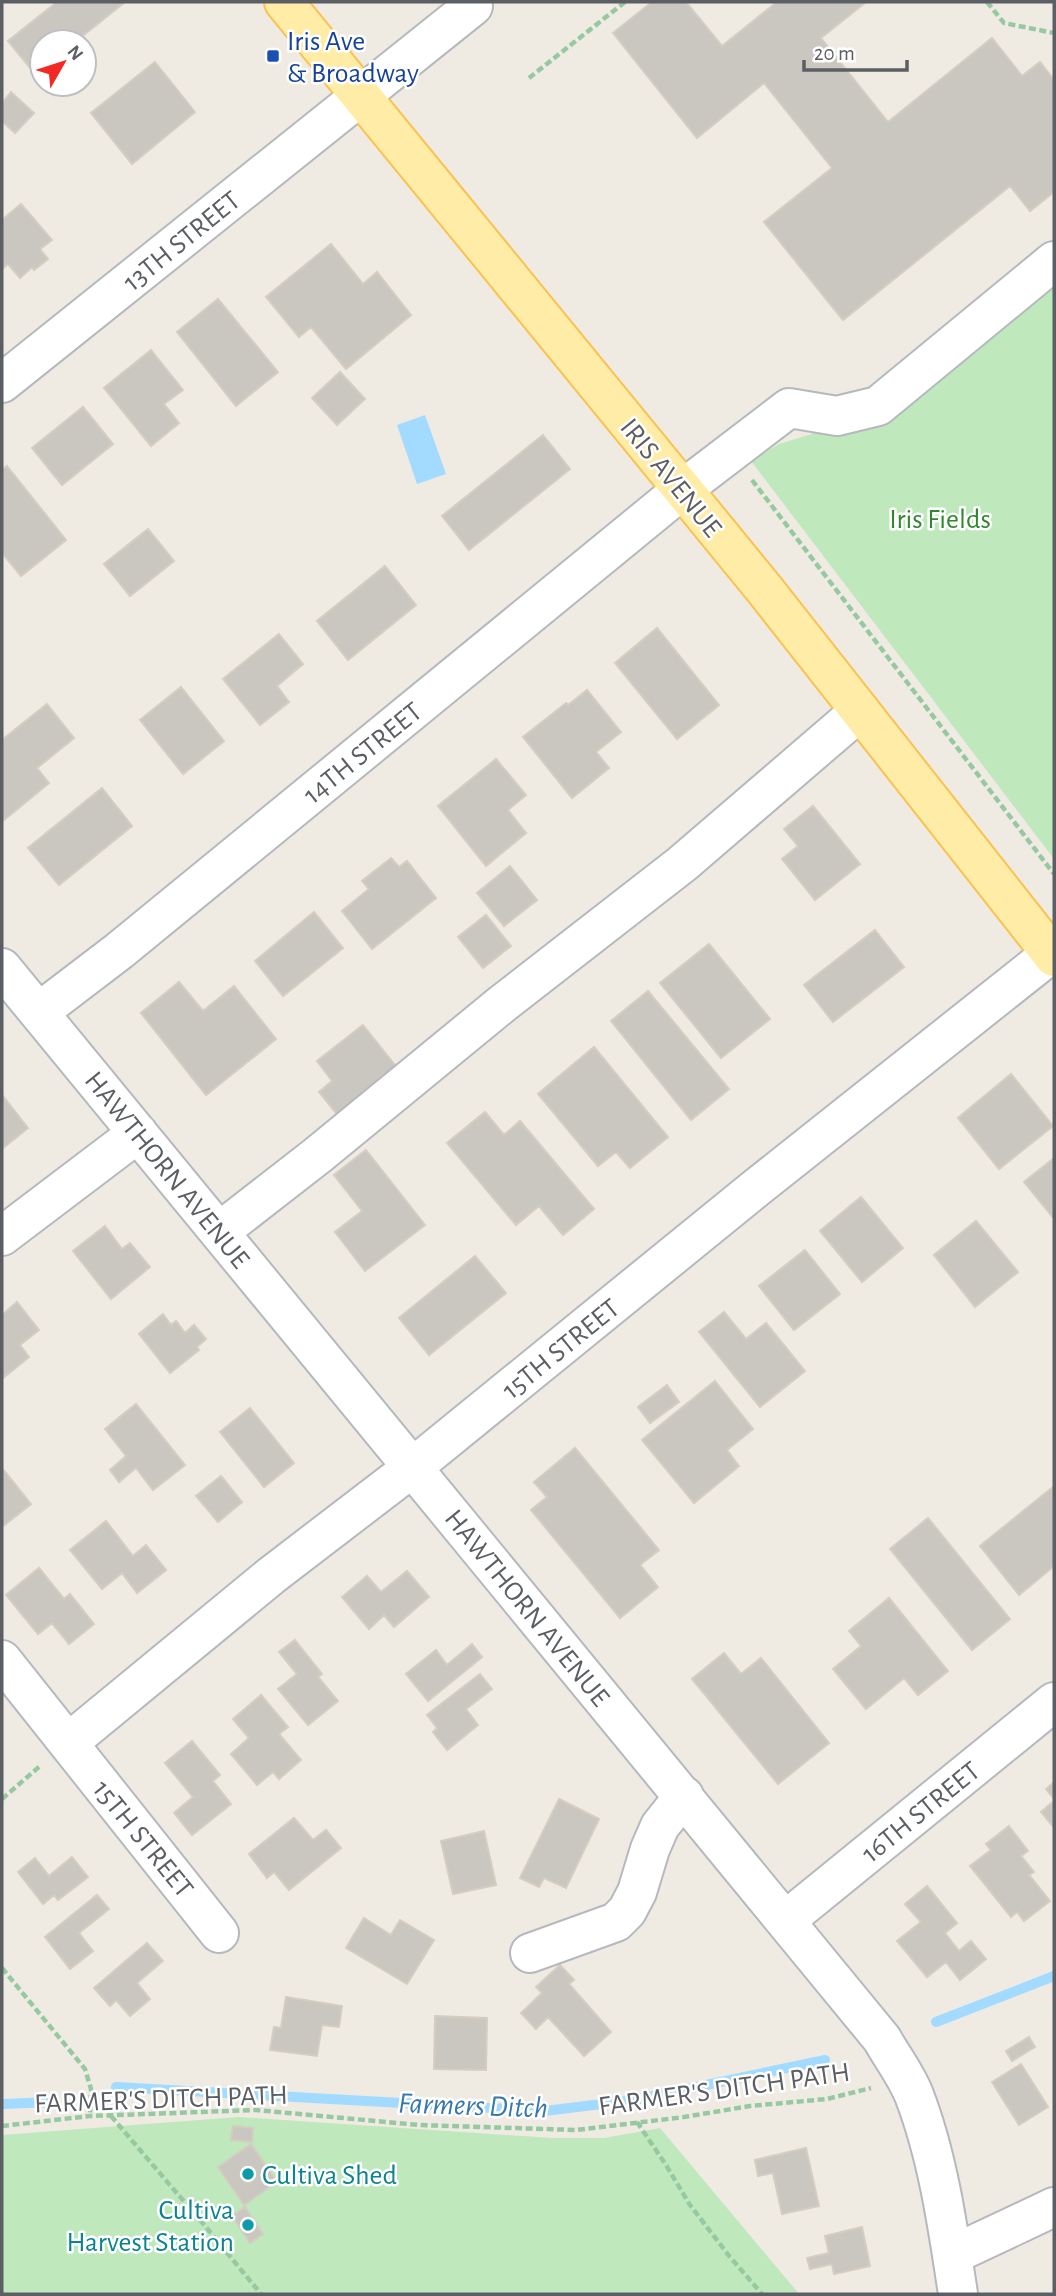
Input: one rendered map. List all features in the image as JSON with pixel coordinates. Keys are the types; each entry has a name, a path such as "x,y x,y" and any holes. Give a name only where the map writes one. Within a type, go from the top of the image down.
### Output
{"main road":[{"name":"IRIS AVENUE","path":"284,2 683,489 1053,955"}],"street":[{"name":"13TH STREET","path":"2,383 472,6"},
{"name":"14TH STREET","path":"39,1012 162,916 683,489 789,408 837,416 878,406 1054,261"},
{"path":"219,1232 318,1155 502,1004 682,864 860,711"},
{"name":"15TH STREET","path":"68,1743 272,1575 413,1467 918,1058 1053,955"},
{"name":"HAWTHORN AVENUE","path":"2,968 882,2039 913,2093 930,2146 958,2294"},
{"path":"2,1236 138,1133"},
{"name":"15TH STREET","path":"2,1660 219,1933"},
{"name":"16TH STREET","path":"786,1920 1054,1702"},
{"path":"530,1953 616,1922 627,1911 637,1892 660,1826 684,1796"},
{"path":"952,2255 1054,2207"}],"path":[{"path":"529,78 625,2"},
{"path":"987,2 1004,23 1054,33"},
{"path":"748,476 1054,874"},
{"path":"2,1799 68,1743"},
{"path":"2,1968 85,2069 91,2089 90,2116"},
{"name":"FARMER'S DITCH PATH","path":"2,2126 90,2116 256,2110 433,2125 576,2130 751,2106 827,2099 906,2080"},
{"path":"111,2116 261,2294"},
{"path":"637,2122 690,2205 762,2294"}],"green space":[{"name":"Iris Fields","path":"1054,283 1054,859 751,461 779,444 815,433 855,432 896,411"},
{"path":"238,2117 553,2138 604,2138 660,2128 799,2294 2,2294 2,2135"}],"water":[{"path":"425,415 446,474 417,484 397,425"}],"building":[{"path":"57,2 125,2 92,28 28,28 28,65 8,41"},
{"path":"652,2 686,2 722,46 777,2 866,2 821,38 888,122 992,38 1022,76 1040,62 1054,80 1054,192 1030,211 1010,186 843,320 764,222 832,168 764,83 697,138 613,33"},
{"path":"155,62 195,112 132,164 91,113"},
{"path":"11,92 34,113 15,133 2,121 2,103"},
{"path":"21,204 52,240 40,249 48,259 34,270 32,267 20,278 8,264 2,269 2,220"},
{"path":"331,244 363,284 377,272 411,315 346,369 311,327 299,337 266,297"},
{"path":"218,299 278,372 236,406 177,332"},
{"path":"151,350 183,390 164,404 179,423 151,446 104,388"},
{"path":"340,372 365,399 337,425 312,398"},
{"path":"83,407 113,444 62,485 32,448"},
{"path":"543,435 570,469 469,550 442,516"},
{"path":"7,466 66,540 21,576 2,553 2,470"},
{"path":"148,529 174,561 130,596 104,564"},
{"path":"385,566 416,605 348,660 317,621"},
{"path":"657,628 719,705 677,739 615,663"},
{"path":"279,634 303,664 277,686 289,702 260,725 223,679"},
{"path":"181,687 224,741 183,774 140,720"},
{"path":"587,690 621,732 596,752 609,768 572,798 523,737"},
{"path":"47,704 74,738 37,768 49,783 4,820 2,740"},
{"path":"496,759 526,795 508,810 526,833 486,866 438,806"},
{"path":"102,788 132,826 59,885 28,848"},
{"path":"813,806 860,864 815,900 782,859 798,846 784,829"},
{"path":"391,858 399,867 407,861 436,898 372,949 342,911 369,889 362,881"},
{"path":"510,866 537,900 504,926 477,893"},
{"path":"314,912 343,948 283,996 255,961"},
{"path":"486,915 511,946 483,968 458,937"},
{"path":"875,930 904,967 833,1022 804,985"},
{"path":"709,944 770,1019 721,1058 660,983"},
{"path":"179,982 203,1011 234,986 276,1039 206,1095 141,1013"},
{"path":"648,991 729,1089 691,1120 611,1021"},
{"path":"363,1025 403,1075 344,1123 319,1092 332,1081 317,1061"},
{"path":"594,1047 668,1137 630,1168 616,1152 598,1166 538,1094"},
{"path":"1011,1074 1053,1126 999,1169 958,1118"},
{"path":"2,1097 28,1128 2,1149"},
{"path":"485,1112 504,1135 520,1121 594,1209 563,1235 539,1206 516,1225 447,1143"},
{"path":"366,1150 425,1225 365,1271 335,1232 362,1211 334,1175"},
{"path":"1054,1158 1054,1219 1024,1182"},
{"path":"861,1197 903,1248 862,1282 820,1231"},
{"path":"976,1221 1018,1272 975,1307 934,1255"},
{"path":"105,1226 122,1249 130,1243 150,1267 111,1299 73,1251"},
{"path":"805,1250 840,1294 794,1330 759,1286"},
{"path":"475,1256 506,1293 429,1355 399,1318"},
{"path":"17,1302 39,1330 20,1345 29,1357 2,1379 2,1315"},
{"path":"724,1312 746,1339 766,1323 805,1371 760,1407 699,1332"},
{"path":"163,1314 171,1325 176,1321 185,1333 194,1325 206,1339 197,1347 199,1350 170,1373 139,1334"},
{"path":"715,1381 753,1429 727,1450 739,1466 694,1503 642,1440"},
{"path":"667,1385 679,1402 650,1423 638,1407"},
{"path":"136,1404 185,1465 153,1490 136,1468 119,1482 110,1470 126,1456 105,1429"},
{"path":"250,1408 294,1463 264,1487 220,1432"},
{"path":"575,1448 659,1550 640,1565 658,1587 620,1618 531,1510 547,1497 534,1482"},
{"path":"2,1468 31,1504 2,1527"},
{"path":"221,1476 242,1502 218,1522 196,1496"},
{"path":"1054,1486 1054,1566 1019,1595 980,1546"},
{"path":"928,1518 1010,1619 972,1650 890,1549"},
{"path":"106,1521 133,1556 146,1545 166,1570 137,1593 122,1573 102,1589 70,1550"},
{"path":"39,1568 64,1599 70,1594 94,1624 69,1644 52,1623 38,1634 6,1595"},
{"path":"407,1571 429,1597 394,1627 384,1615 369,1629 342,1597 367,1576 381,1592"},
{"path":"889,1598 948,1671 918,1695 904,1678 866,1709 833,1669 861,1646 849,1631"},
{"path":"295,1640 322,1674 318,1677 338,1701 308,1725 278,1689 297,1674 279,1652"},
{"path":"472,1644 482,1657 428,1701 406,1674 436,1650 447,1665"},
{"path":"724,1653 741,1674 761,1658 829,1743 778,1784 692,1679"},
{"path":"480,1674 492,1689 466,1709 478,1725 447,1750 433,1732 437,1728 427,1715"},
{"path":"261,1695 288,1727 279,1734 301,1760 279,1779 273,1772 257,1785 231,1754 249,1738 233,1719"},
{"path":"192,1741 220,1775 213,1781 231,1804 192,1835 174,1813 193,1797 165,1763"},
{"path":"1054,1782 1054,1799 1046,1789"},
{"path":"559,1799 599,1819 566,1888 544,1878 539,1887 520,1878"},
{"path":"1054,1801 1054,1828 1041,1812"},
{"path":"294,1818 313,1840 326,1830 341,1848 289,1890 274,1872 267,1878 249,1854"},
{"path":"1009,1826 1028,1851 1021,1856 1034,1872 1029,1875 1050,1901 1024,1921 1017,1912 1011,1917 970,1866 991,1850 986,1844"},
{"path":"484,1831 496,1885 453,1894 441,1841"},
{"path":"72,1857 88,1877 58,1900 54,1895 43,1904 18,1872 35,1858 49,1876"},
{"path":"927,1886 957,1923 945,1933 959,1951 971,1941 986,1959 960,1980 946,1962 927,1977 897,1941 921,1922 905,1904"},
{"path":"97,1895 109,1909 79,1933 93,1951 70,1969 45,1937"},
{"path":"364,1918 391,1935 400,1920 434,1940 407,1984 346,1948"},
{"path":"147,1943 163,1961 137,1983 150,1999 130,2016 116,2000 110,2006 94,1988"},
{"path":"560,1965 574,1980 569,1984 611,2032 584,2056 548,2017 536,2029 521,2013 542,1993 536,1987"},
{"path":"286,1997 342,2006 339,2027 322,2025 317,2056 270,2050 274,2027 281,2028"},
{"path":"435,2016 487,2018 486,2070 434,2069"},
{"path":"1029,2037 1035,2047 1012,2061 1006,2051"},
{"path":"1021,2064 1048,2107 1019,2125 992,2082"},
{"name":"Cultiva Shed","path":"233,2126 253,2128 252,2142 231,2140"},
{"name":"Cultiva Shed","path":"251,2144 277,2182 244,2205 218,2167"},
{"path":"806,2148 819,2206 782,2214 773,2173 758,2176 755,2160"},
{"name":"Cultiva Harvest Station","path":"245,2207 263,2234 250,2243 232,2216"},
{"path":"862,2227 870,2266 834,2274 832,2264 810,2269 807,2258 829,2253 825,2236"}],"waterway":[{"name":"Farmers Ditch","path":"936,2022 1054,1976"},
{"name":"Farmers Ditch","path":"116,2087 545,2111 634,2100 825,2060"},
{"name":"Farmers Ditch","path":"2,2104 51,2102"}],"place":[{"name":"Iris Ave & Broadway","path":"273,56"},
{"name":"Cultiva Shed","path":"248,2174"},
{"name":"Cultiva Harvest Station","path":"248,2225"}]}
